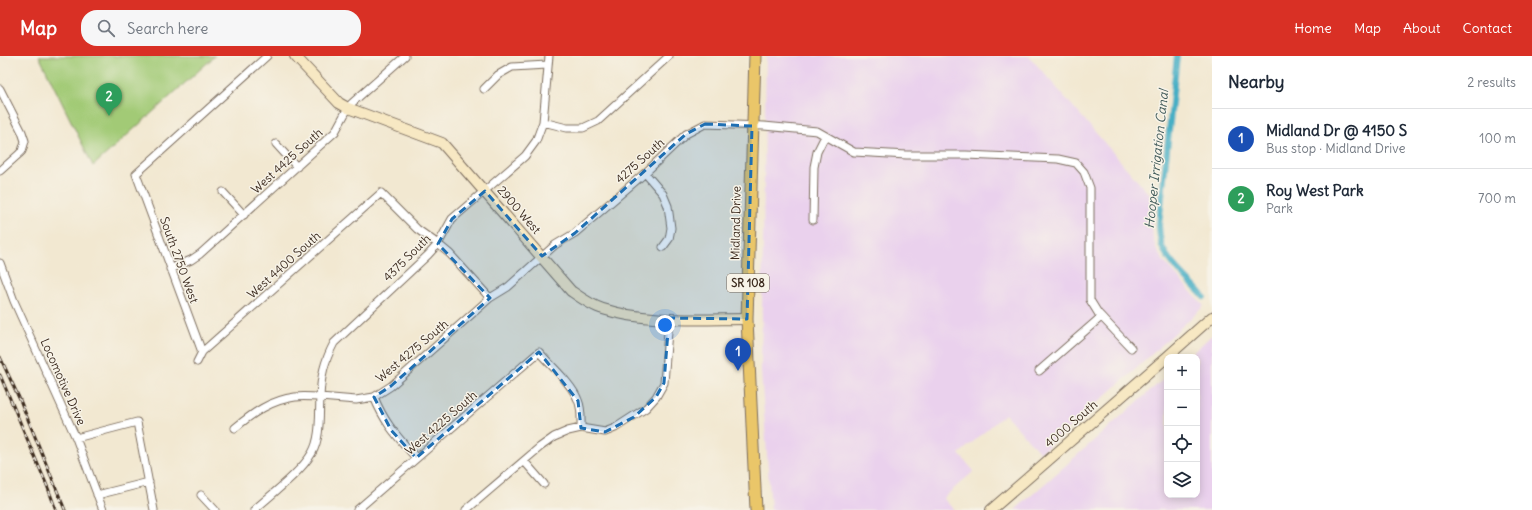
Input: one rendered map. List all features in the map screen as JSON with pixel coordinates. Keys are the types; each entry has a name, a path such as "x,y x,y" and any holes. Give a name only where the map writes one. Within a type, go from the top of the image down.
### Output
{"main road":[{"name":"Midland Drive","path":"755,56 747,319 756,510"}],"street":[{"name":"South 2750 West","path":"202,352 136,174 267,56"},
{"name":"2900 West","path":"295,56 339,103 348,108 442,143 571,291 584,300 602,309 621,314 669,318 747,319"},
{"name":"West 4425 South","path":"170,269 191,260 200,254 297,167 335,132 348,108 405,56"},
{"name":"4375 South","path":"320,397 321,375 326,357 334,343 438,244 452,219 525,156 536,141 543,122 549,56"},
{"path":"543,122 567,128 583,128 598,121 669,56"},
{"path":"484,89 498,75 512,66 547,65"},
{"path":"0,89 25,141 24,147 19,154 0,171"},
{"name":"4275 South","path":"555,245 576,234 645,173 686,134 705,124 786,127 817,131 854,152 1050,159 1076,163 1084,172 1090,188 1090,300 1101,317"},
{"path":"813,220 814,167 817,152 825,136"},
{"path":"276,144 297,167"},
{"path":"645,173 663,194 668,206 671,228 669,239 663,248"},
{"path":"223,192 244,215"},
{"name":"West 4400 South","path":"196,362 202,352 381,193 417,229 438,244"},
{"path":"438,244 490,298"},
{"name":"West 4275 South","path":"320,397 356,400 374,396 391,386 490,298 508,287 555,245"},
{"name":"Locomotive Drive","path":"0,264 14,301 76,438 103,510"},
{"path":"1039,371 1101,317 1131,348"},
{"name":"4000 South","path":"1170,354 1212,317"},
{"path":"466,510 554,437 568,431 581,428 604,436 646,408 656,397 664,383 669,318"},
{"name":"West 4225 South","path":"357,510 539,352 572,389 578,401 581,413 581,428"},
{"name":"4000 South","path":"991,510 1164,360"},
{"path":"374,396 382,415 391,430 416,458"},
{"path":"235,428 254,413 273,402 295,397 320,397 318,431 313,452 298,470 254,510"},
{"path":"76,438 137,422 154,510"},
{"path":"524,461 544,484"},
{"path":"97,495 149,482"},
{"path":"201,495 215,510"}],"highlighted area":[{"path":"705,124 752,126 747,319 669,318 664,383 656,397 634,417 605,432 581,428 578,401 539,352 416,458 391,430 374,397 391,386 490,298 438,244 452,219 485,191 542,256 575,233 686,134"}],"shaded area":[{"path":"766,56 1029,56 1155,201 1152,223 1153,238 1157,251 1165,263 1204,306 1128,376 1040,453 1005,414 959,454 974,471 943,498 954,510 771,510 761,371"},
{"path":"1212,335 1212,510 1015,510 1164,379 1164,498 1200,498 1200,354 1191,354"}],"green space":[{"path":"39,56 215,56 93,166"}],"waterway":[{"name":"Hooper Irrigation Canal","path":"1177,56 1159,233 1165,253 1181,273 1204,297"}],"railway":[{"path":"0,357 20,400 65,510"},
{"path":"0,375 56,510"}],"place":[{"name":"Roy West Park","path":"109,116"},
{"name":"Midland Dr @ 4150 S","path":"738,371"}]}
